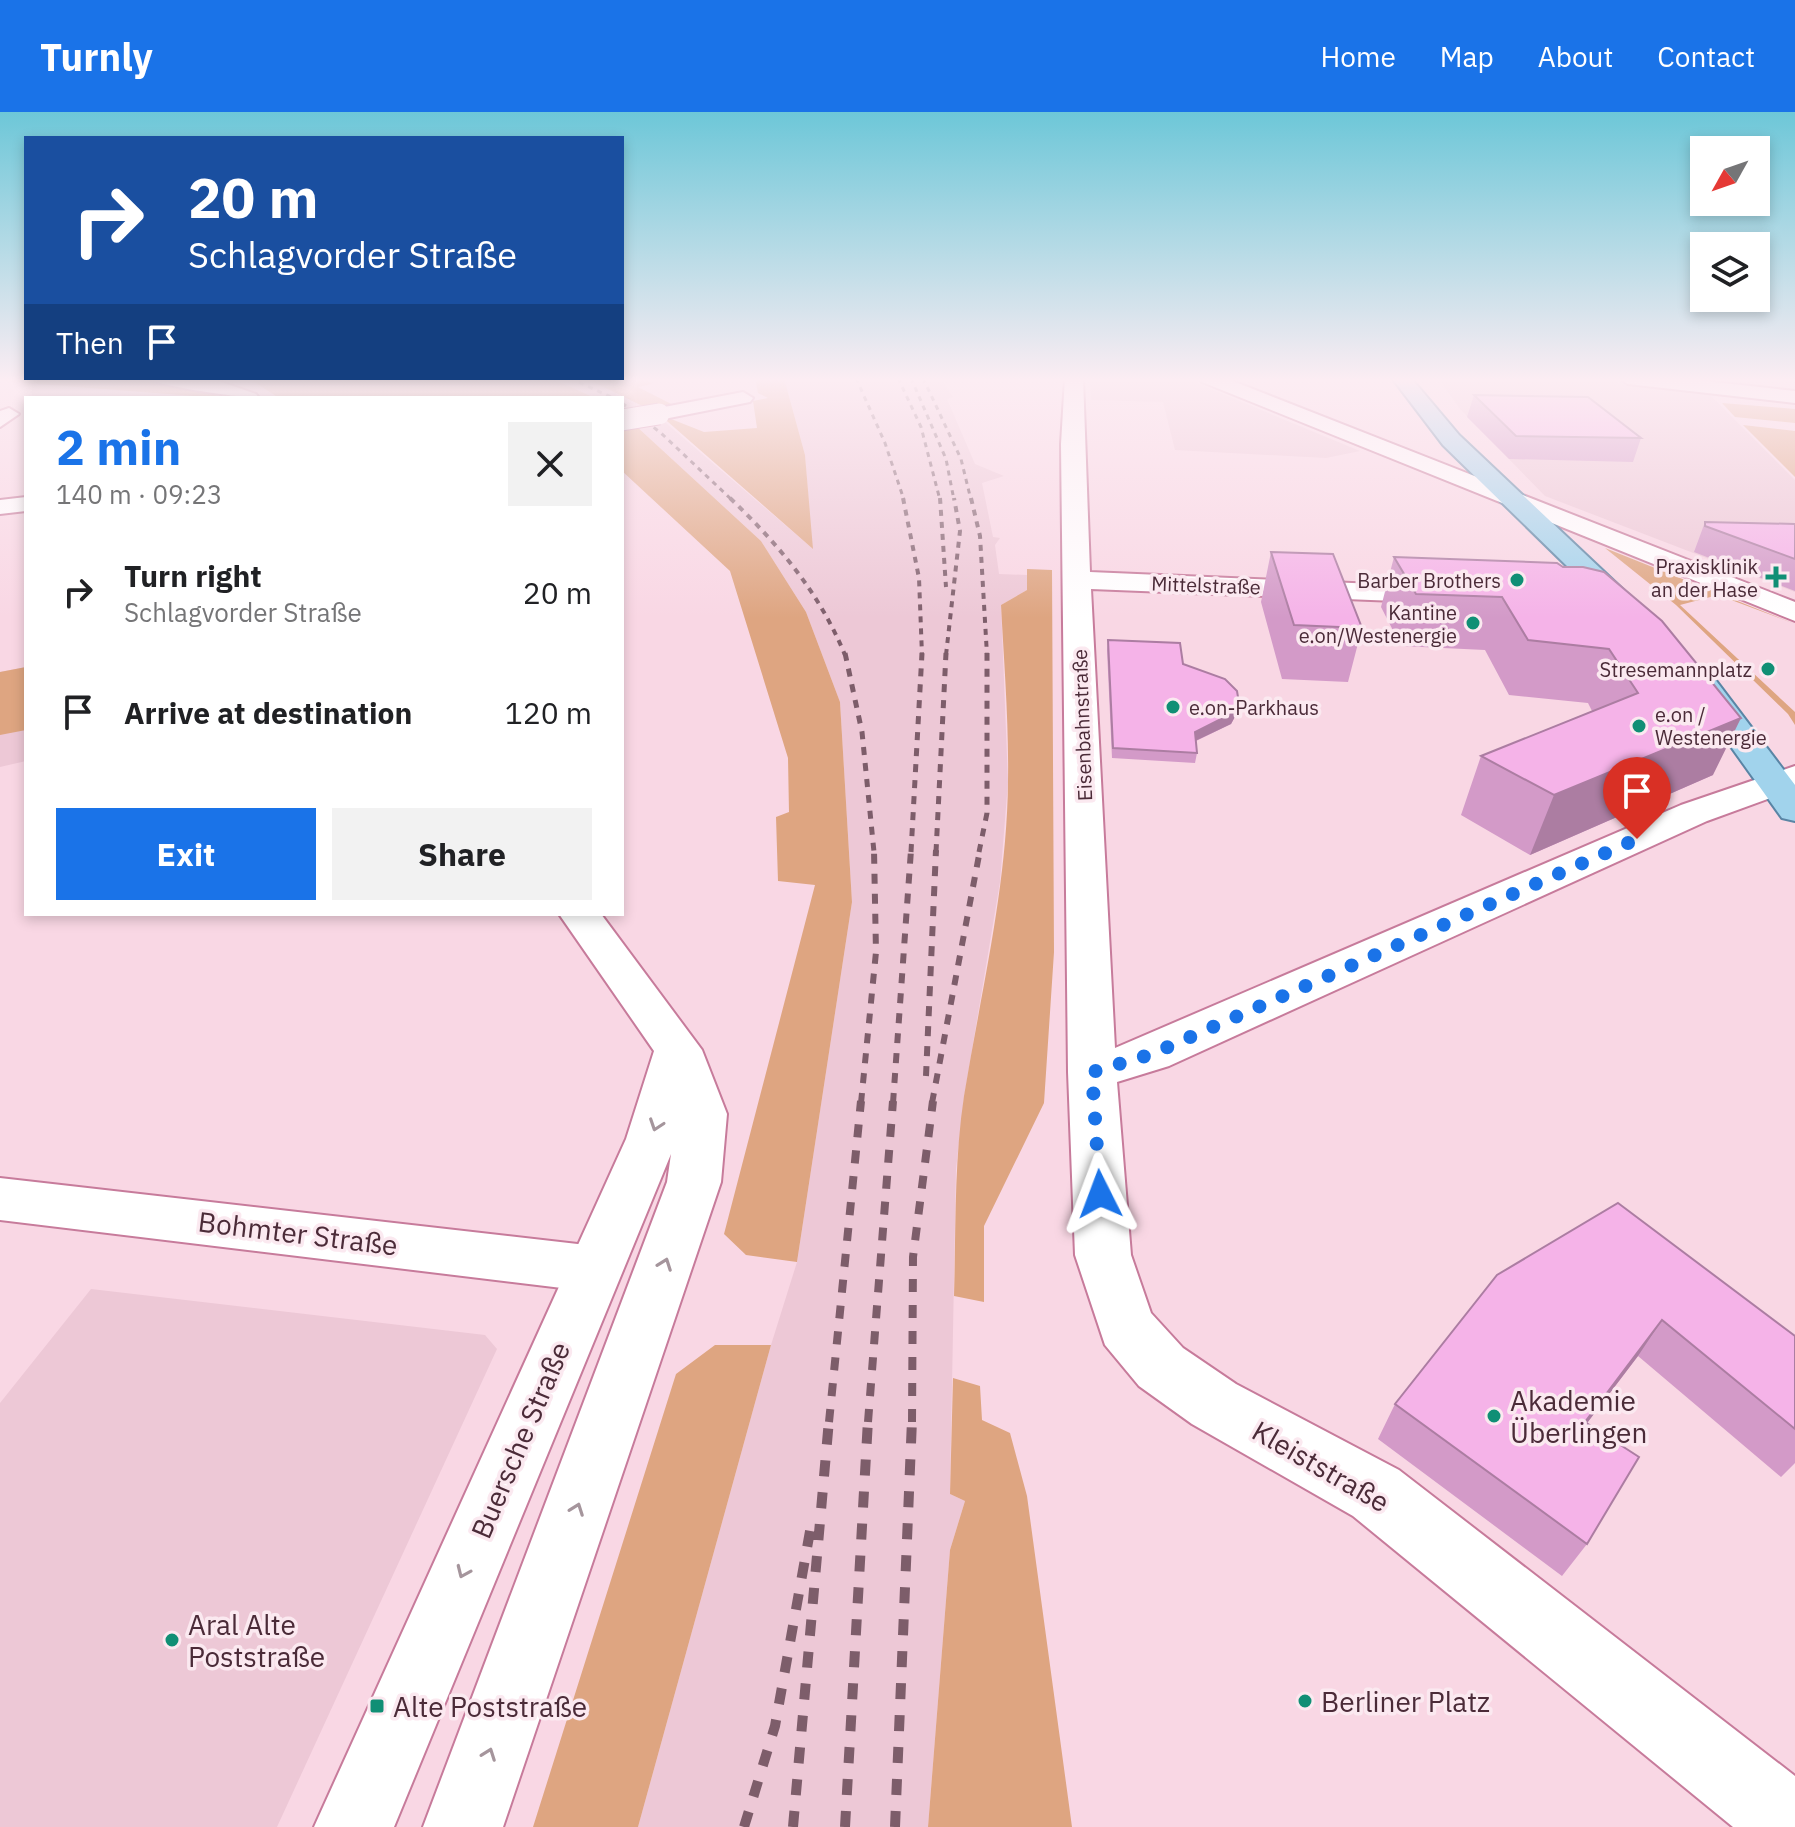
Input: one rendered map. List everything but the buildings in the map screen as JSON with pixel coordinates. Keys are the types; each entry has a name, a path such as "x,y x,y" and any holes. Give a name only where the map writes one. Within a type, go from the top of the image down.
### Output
{"main road":[{"path":"1470,458 1632,613"},
{"path":"1677,656 1717,700 1788,790"}],"street":[{"name":"Eisenbahnstraße","path":"1073,458 1092,1072"},
{"path":"1407,458 1795,612"},
{"path":"0,507 24,504"},
{"name":"Mittelstraße","path":"1078,580 1468,596"},
{"path":"1577,601 1632,613"},
{"path":"1092,1072 1152,1054 1694,813 1788,790"},
{"path":"463,1827 694,1182 702,1114 678,1050 581,916"},
{"name":"Buersche Straße","path":"354,1827 652,1139 678,1050"},
{"name":"Kleiststraße","path":"1092,1072 1103,1255 1126,1327 1161,1367 1214,1404 1376,1493 1795,1826"},
{"name":"Bohmter Straße","path":"0,1199 595,1269"}],"shaded area":[{"path":"624,458 671,458 761,541 806,612 840,702 852,902 797,1262 746,1255 724,1234 815,885 778,881 776,817 789,812 788,758 730,571 624,473"},
{"path":"671,458 707,458 812,548 805,458 972,458 975,464 1004,476 982,483 993,537 1000,538 995,545 999,574 1027,575 1027,590 1001,605 1008,782 1000,882 964,1098 956,1169 950,1494 965,1501 950,1550 928,1827 638,1827 771,1345 797,1262 852,902 840,702 806,612 761,541"},
{"path":"709,458 805,458 813,549"},
{"path":"1508,458 1773,458 1795,480 1795,592 1545,496"},
{"path":"1776,458 1795,458 1795,477"},
{"path":"1605,548 1795,624 1718,595 1680,605 1795,712 1795,725 1788,714 1676,605"},
{"path":"1027,569 1052,570 1054,952 1044,1103 984,1226 984,1302 954,1296 957,1171 964,1096 992,940 1007,822 1008,738 1001,605 1027,590"},
{"path":"24,667 24,761 0,767 0,672"},
{"path":"24,667 24,730 0,735 0,672"},
{"path":"91,1289 485,1335 497,1349 277,1827 0,1827 0,1403"},
{"path":"715,1345 771,1345 638,1827 533,1827 676,1374"},
{"path":"953,1378 980,1386 982,1420 1010,1433 1027,1496 1072,1827 928,1827 950,1550 965,1501 950,1494"}],"railway":[{"path":"688,458 731,499"},
{"path":"890,458 904,500"},
{"path":"929,458 940,500"},
{"path":"946,458 954,500"},
{"path":"961,458 971,500"},
{"path":"903,498 919,578 922,654"},
{"path":"940,498 946,587"},
{"path":"946,655 960,531 954,498"},
{"path":"971,498 980,536 987,655"},
{"path":"731,499 796,570 823,610 845,655"},
{"path":"845,653 862,732 874,852"},
{"path":"936,852 946,653"},
{"path":"911,852 922,654"},
{"path":"979,852 987,813 987,655"},
{"path":"861,1103 876,952 874,850"},
{"path":"893,1103 911,850"},
{"path":"926,1076 936,850"},
{"path":"932,1103 980,850"},
{"path":"829,1422 861,1101"},
{"path":"868,1422 893,1101"},
{"path":"912,1422 913,1257 933,1101"},
{"path":"793,1827 829,1420"},
{"path":"845,1827 868,1420"},
{"path":"895,1827 912,1420"},
{"path":"744,1827 775,1726 812,1520"}],"place":[{"name":"Praxisklinik an der Hase","path":"1776,577"},
{"name":"Barber Brothers","path":"1517,580"},
{"name":"Kantine e.on/Westenergie","path":"1473,623"},
{"name":"Stresemannplatz","path":"1768,669"},
{"name":"e.on-Parkhaus","path":"1173,707"},
{"name":"e.on / Westenergie","path":"1639,726"},
{"name":"Akademie Überlingen","path":"1494,1416"},
{"name":"Aral Alte Poststraße","path":"172,1640"},
{"name":"Berliner Platz","path":"1305,1701"},
{"name":"Alte Poststraße","path":"377,1706"}],"route":[{"path":"1100,1194 1092,1072 1152,1054 1637,839"}]}
